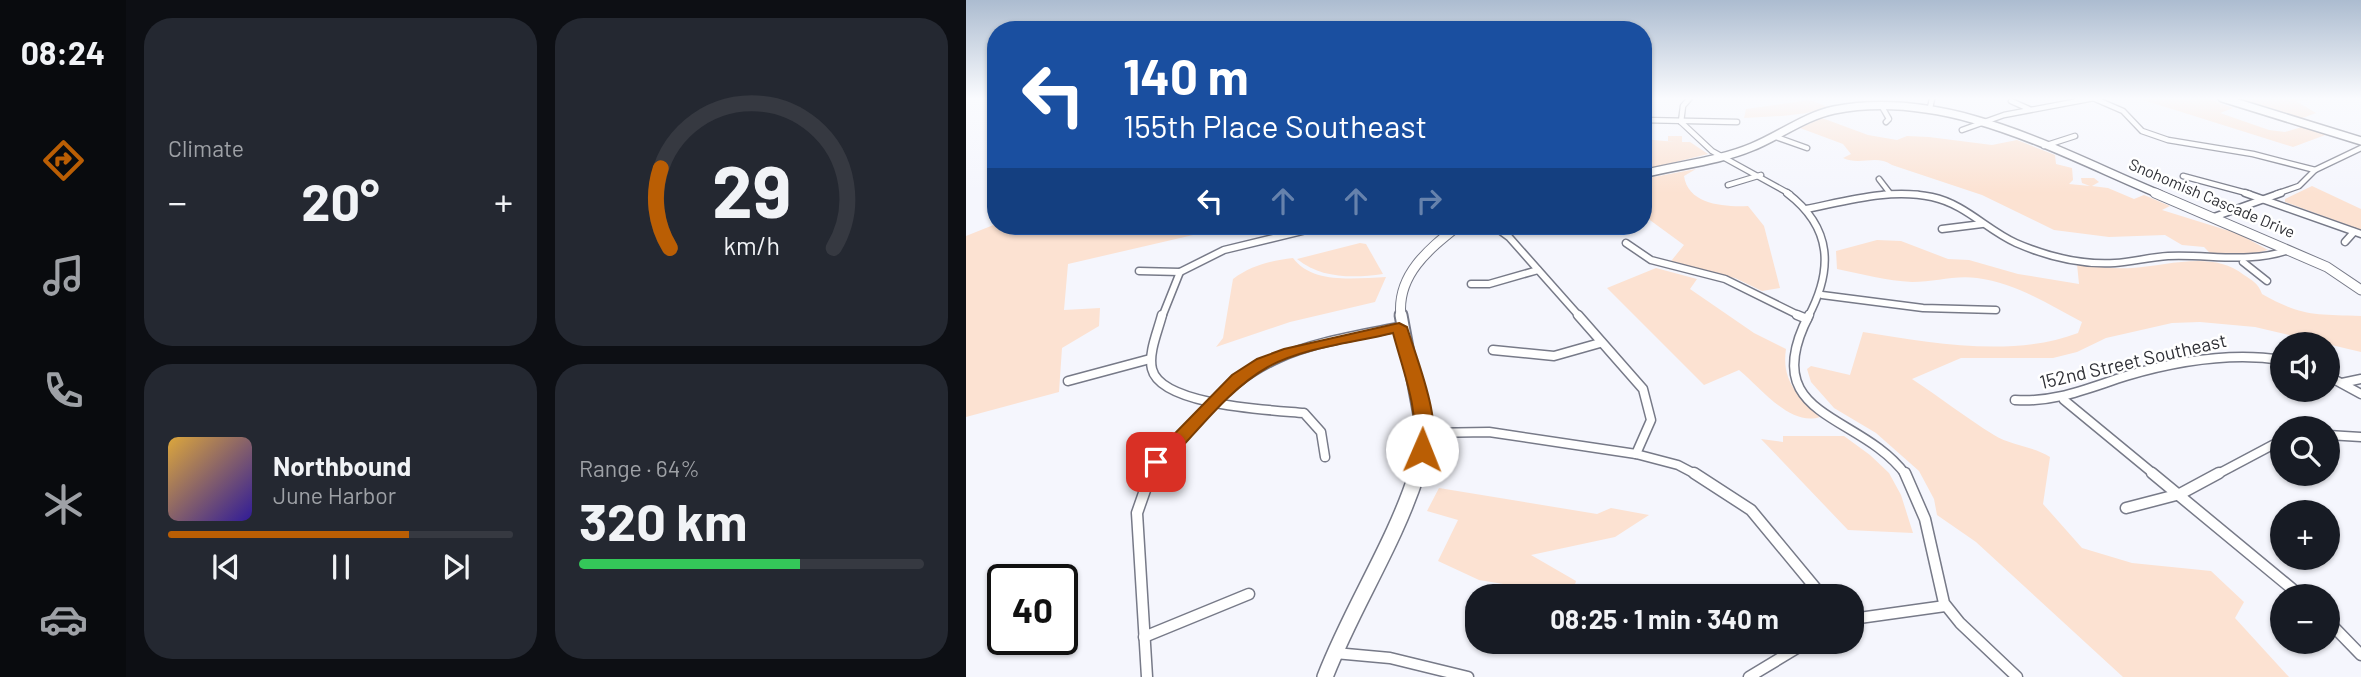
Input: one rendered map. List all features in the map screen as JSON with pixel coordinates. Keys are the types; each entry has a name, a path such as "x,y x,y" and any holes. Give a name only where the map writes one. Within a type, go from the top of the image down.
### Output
{"street":[{"path":"1688,130 1695,138 1785,190 1806,209 1822,237 1829,263 1822,295 1807,318 1792,358 1795,379 1805,397 1841,425 1877,446 1901,467 1919,499 1945,606 2017,677"},
{"name":"Snohomish Cascade Drive","path":"1652,172 1726,156 1791,130"},
{"name":"Snohomish Cascade Drive","path":"2003,130 2327,267 2361,290"},
{"path":"2141,130 2168,141 2253,154 2315,170"},
{"path":"2324,130 2361,141"},
{"path":"2043,146 2075,136"},
{"path":"1776,137 1807,148"},
{"path":"2214,217 2300,186 2315,170 2361,148"},
{"path":"1728,185 1761,174"},
{"path":"2183,176 2264,199 2357,233"},
{"path":"1879,178 1889,192"},
{"path":"1806,209 1889,192 1948,201 1964,208 1982,224 2013,242 2043,253 2087,261 2115,263 2167,256 2243,262 2289,250"},
{"path":"1942,229 1982,224"},
{"path":"2345,242 2357,233"},
{"path":"1139,271 1180,272 1224,250 1286,235"},
{"path":"1325,677 1333,653 1388,545 1413,488 1425,433 1422,408 1399,327 1400,298 1409,272 1424,251 1446,235"},
{"path":"1503,235 1538,270 1643,389 1651,420 1636,454"},
{"path":"1626,243 1653,262 1723,278 1782,312 1807,318"},
{"path":"2243,262 2267,281"},
{"path":"1471,284 1489,284 1538,270"},
{"path":"1180,272 1171,286 1150,359 1154,376 1166,388 1215,401 1304,413 1317,422 1323,431 1325,457"},
{"path":"1822,295 1923,308 1996,310"},
{"path":"1147,677 1137,513 1142,488 1156,462 1238,379 1263,363 1289,352 1399,327"},
{"path":"1493,350 1554,356 1600,343"},
{"name":"152nd Street Southeast","path":"2015,400 2064,400 2122,379 2225,356 2270,357"},
{"path":"1068,381 1150,359"},
{"path":"2342,383 2361,379"},
{"path":"2342,383 2361,394"},
{"path":"2064,400 2287,584"},
{"path":"1425,433 1489,432 1636,454 1678,465 1711,482 1751,510 1812,584"},
{"path":"2340,436 2361,437"},
{"path":"2126,508 2180,494 2270,446"},
{"path":"1144,637 1249,594"},
{"path":"1864,618 1945,606"},
{"path":"2340,633 2361,655"},
{"path":"1333,653 1390,658 1468,677"},
{"path":"1749,677 1788,654"}],"shaded area":[{"path":"1804,130 1853,130 1897,140 1907,136 1929,137 1992,145 2017,140 2055,155 2056,164 2072,168 2073,180 2069,184 2090,186 2082,183 2081,178 2094,178 2099,182 2092,186 2108,188 2134,199 2144,195 2170,206 2162,210 2239,234 2268,250 2244,256 2211,254 2204,247 2182,245 2165,235 2109,237 2054,230 1982,195 1886,162 1843,158 1851,154 1843,144"},
{"path":"2238,130 2285,132 2312,130 2328,134 2293,147"},
{"path":"1668,136 1682,136 1682,142 1690,142 1708,154 1652,168 1652,140 1676,142 1668,141"},
{"path":"1696,169 1684,176 1692,193 1719,205 1748,206 1764,226 1780,288 1762,291 1735,278 1668,265 1684,245 1652,222 1652,177"},
{"path":"2312,186 2361,209 2361,230 2285,202 2285,199"},
{"path":"987,228 987,235 1193,235 1068,264 1064,310 1100,308 1099,326 1062,348 1059,392 966,417 966,236"},
{"path":"1877,240 1901,241 1948,259 1969,260 2018,274 2079,284 2077,264 2125,268 2204,261 2232,267 2253,281 2262,294 2299,311 2361,316 2361,352 2340,347 2340,332 2276,332 2255,327 2200,322 2172,323 2106,338 2077,352 2053,358 1961,358 1912,379 1994,435 2050,457 2043,504 2082,548 2132,563 2211,571 2244,602 2235,618 2289,677 2123,677 1976,542 1937,515 1934,499 1919,471 1876,433 1834,408 1811,382 1807,369 1811,366 1850,375 1863,332 1944,344 1999,347 2053,341 2078,333 2082,322 2005,284 1960,277 1920,282 1903,281 1837,269 1836,251"},
{"path":"1360,243 1366,244 1383,274 1338,276 1306,266 1297,259"},
{"path":"1293,258 1302,267 1324,276 1349,279 1386,277 1375,302 1290,322 1216,347 1223,338 1233,279 1262,264"},
{"path":"1656,268 1697,279 1690,289 1754,333 1786,349 1786,370 1793,388 1820,417 1809,419 1787,411 1739,370 1704,385 1607,288"},
{"path":"1783,436 1844,436 1870,455 1889,473 1901,495 1913,533 1848,530 1761,439 1783,442"},
{"path":"1439,488 1597,514 1611,508 1649,515 1615,537 1531,555 1576,581 1575,584 1504,584 1479,580 1438,561 1458,520 1427,511"}],"route":[{"path":"1156,462 1238,379 1263,363 1289,352 1399,327 1422,408 1425,433 1422,450"}]}
